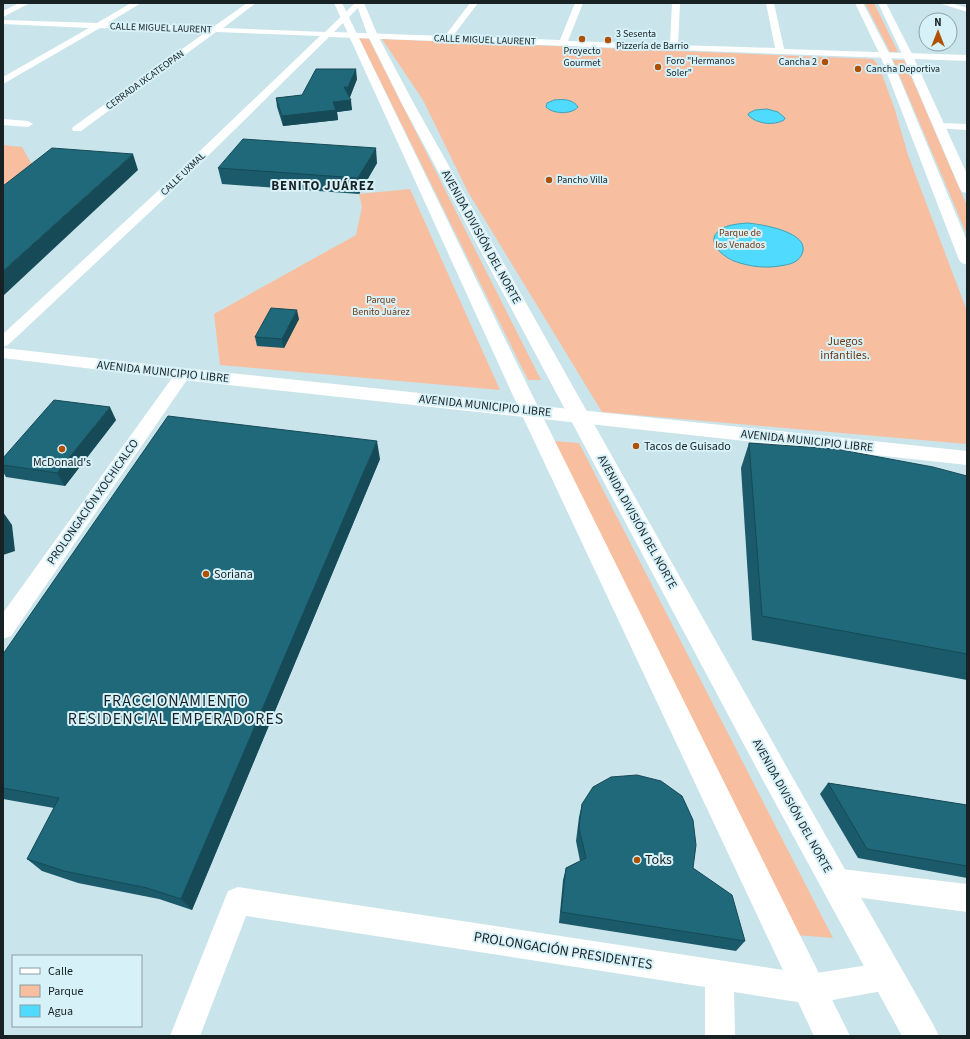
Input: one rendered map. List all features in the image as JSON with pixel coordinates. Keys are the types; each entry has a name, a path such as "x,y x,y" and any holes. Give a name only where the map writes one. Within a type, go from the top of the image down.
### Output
{"main road":[{"path":"3,14 26,3"},
{"name":"AVENIDA DIVISIÓN DEL NORTE","path":"338,3 411,109 833,880 921,1036"},
{"name":"AVENIDA DIVISIÓN DEL NORTE","path":"359,3 357,29 530,411 832,1036"},
{"path":"859,3 885,55 967,260"},
{"path":"882,3 908,56 967,189"},
{"name":"AVENIDA MUNICIPIO LIBRE","path":"3,353 183,374 967,458"}],"street":[{"path":"3,81 137,3"},
{"name":"CERRADA IXCATEOPAN","path":"77,130 252,3"},
{"name":"CALLE UXMAL","path":"3,342 169,188 327,34 357,29 359,3"},
{"path":"447,38 474,3"},
{"path":"563,43 579,3"},
{"path":"674,47 676,3"},
{"path":"770,3 780,51"},
{"path":"943,3 958,5 966,14"},
{"name":"CALLE MIGUEL LAURENT","path":"3,22 327,34 357,29 447,38 967,58"},
{"path":"3,122 28,124"},
{"path":"939,126 967,127"},
{"name":"PROLONGACIÓN XOCHICALCO","path":"3,630 183,374"},
{"path":"833,880 967,898"},
{"name":"PROLONGACIÓN PRESIDENTES","path":"185,1036 238,901 810,989 888,976"},
{"path":"719,975 720,1036"}],"green space":[{"path":"865,3 874,3 898,52 890,52"},
{"path":"359,38 369,39 541,380 528,380"},
{"name":"Parque de los Venados","path":"382,39 873,59 879,66 895,110 908,155 967,311 967,444 602,412 468,192 423,100"},
{"path":"893,60 904,60 967,206 967,235"},
{"path":"3,145 22,147 35,170 3,196"},
{"name":"Parque Benito Juárez","path":"410,189 500,390 220,365 214,314 356,235 362,207 359,194"},
{"path":"553,441 579,443 833,938 796,935"}],"water":[{"path":"554,100 571,101 578,107 575,110 562,113 553,111 546,107 547,103"},
{"path":"767,109 778,112 785,118 784,120 775,123 765,123 751,118 748,115 755,110"},
{"path":"747,223 773,227 792,235 799,240 803,246 801,256 795,262 790,264 772,267 759,267 734,261 719,251 714,242 714,237 717,232 723,228 735,224"}],"building":[{"path":"316,69 356,69 348,87 344,87 351,100 333,102 336,110 282,116 276,98 302,95"},
{"path":"243,139 376,148 358,178 218,168"},
{"path":"52,148 133,154 3,271 3,186"},
{"path":"271,308 297,310 282,339 255,337"},
{"path":"54,400 110,407 57,473 3,465 3,458"},
{"name":"Soriana","path":"168,416 377,441 181,899 147,888 64,871 27,859 59,798 3,788 3,654"},
{"path":"749,443 836,449 933,467 967,476 967,654 762,616"},
{"path":"637,775 661,781 682,796 693,820 696,845 693,868 732,895 745,941 561,912 566,868 586,858 579,828 582,804 593,787 611,777"},
{"path":"828,783 967,805 967,866 867,849"}],"place":[{"name":"Proyecto Gourmet","path":"582,39"},
{"name":"3 Sesenta Pizzería de Barrio","path":"608,40"},
{"name":"Cancha 2","path":"825,62"},
{"name":"Foro \"Hermanos Soler\"","path":"658,67"},
{"name":"Cancha Deportiva","path":"858,69"},
{"name":"Pancho Villa","path":"549,180"},
{"name":"Tacos de Guisado","path":"636,446"},
{"name":"McDonald's","path":"62,449"},
{"name":"Soriana","path":"206,574"},
{"name":"Toks","path":"637,860"}],"district":[{"name":"BENITO JUÁREZ","path":"323,186"},
{"name":"FRACCIONAMIENTO RESIDENCIAL EMPERADORES","path":"176,710"}],"park label":[{"name":"Juegos infantiles.","path":"845,348"}]}
